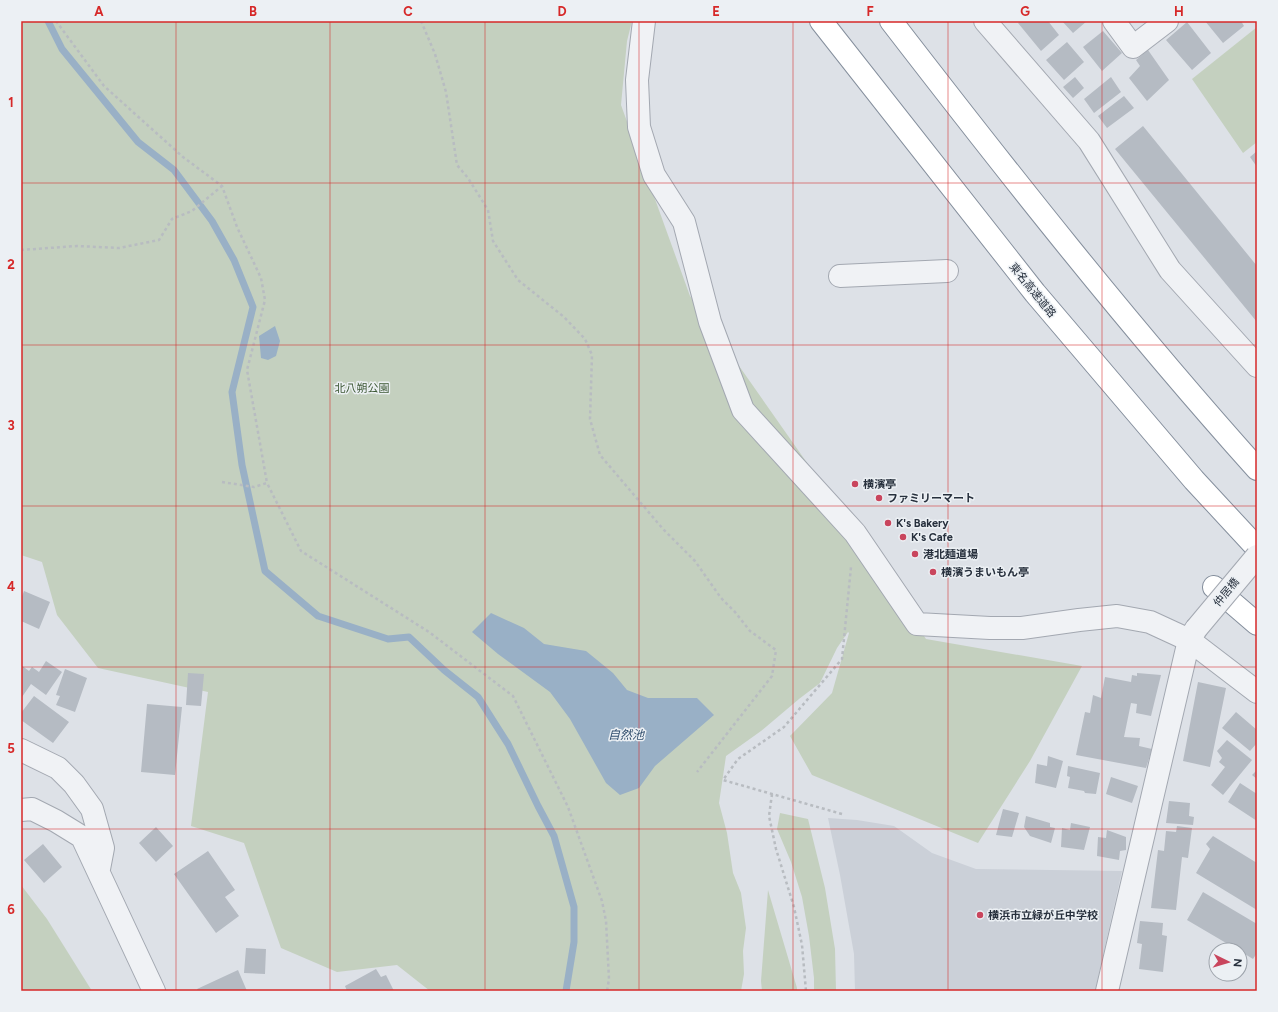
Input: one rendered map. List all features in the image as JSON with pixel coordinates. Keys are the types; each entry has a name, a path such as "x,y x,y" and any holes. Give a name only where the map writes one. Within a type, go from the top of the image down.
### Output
{"highway":[{"name":"東名高速道路","path":"821,21 1035,293 1194,480 1257,548"},
{"path":"892,21 945,91 1076,256 1217,424 1257,469"},
{"path":"1214,587 1257,624"}],"street":[{"path":"644,21 637,80 639,127 654,175 684,222 710,322 743,410 855,533 917,624 990,628 1022,628 1117,616 1150,622 1192,635 1257,692"},
{"path":"985,21 1089,142 1170,270 1257,366"},
{"path":"1114,21 1133,47 1167,21"},
{"path":"840,276 947,271"},
{"name":"仲居橋","path":"1192,635 1257,556"},
{"path":"1107,991 1192,635"},
{"path":"21,750 58,768 74,784 92,809 103,848 99,872"},
{"path":"21,810 32,809 56,821 82,837 154,991"}],"path":[{"path":"56,21 104,86 183,157 222,186 237,227 261,278 265,300 247,370 267,483 301,551 429,632 512,696 568,807 602,901 606,921 609,972 607,991"},
{"path":"421,21 435,54 446,92 450,129 457,165 468,178 488,210 493,241 518,280 564,317 585,339 592,355 590,419 600,455 663,530 695,561 721,598 735,612 750,631 776,650 772,676 697,772"},
{"path":"21,250 77,246 119,248 159,240 172,219 192,211 222,186"},
{"path":"222,482 254,487 267,483"},
{"path":"842,814 723,780 738,759 784,727 842,659 855,533"},
{"path":"772,794 769,816 776,849 794,906 802,945 806,991"}],"shaded area":[{"name":"横浜市立緑が丘中学校","path":"828,818 857,820 894,826 932,853 976,869 1122,871 1095,991 855,991 854,954"}],"green space":[{"name":"北八朔公園","path":"21,21 632,21 627,41 621,105 690,296 831,497 926,639 1082,666 1030,761 978,843 812,775 790,736 832,693 849,633 848,632 837,648 820,683 761,731 726,756 719,803 727,833 733,873 741,893 746,928 743,951 744,974 741,991 430,991 397,965 337,972 281,948 244,843 191,826 208,692 98,668 57,615 42,562 21,555"},
{"path":"1257,27 1257,142 1243,153 1192,79"},
{"path":"780,813 808,819 825,888 835,949 836,991 814,991 809,936 802,897 791,862 777,829"},
{"path":"21,885 47,919 92,991 21,991"},
{"path":"768,890 797,991 762,991 761,981"}],"water":[{"path":"275,326 280,341 276,356 268,360 261,358 259,336"},
{"name":"自然池","path":"491,613 524,628 544,644 586,651 613,673 627,690 648,698 697,698 714,715 655,766 639,788 620,795 606,783 570,719 550,692 498,654 472,632"}],"building":[{"path":"1020,21 1048,21 1059,35 1041,51 1018,23"},
{"path":"1062,21 1087,21 1073,33"},
{"path":"1205,21 1241,21 1244,26 1223,43"},
{"path":"1187,22 1211,53 1192,70 1166,40"},
{"path":"1103,31 1122,53 1102,71 1083,47"},
{"path":"1067,42 1084,62 1064,80 1046,60"},
{"path":"1148,50 1169,80 1147,101 1129,78 1140,66 1136,60"},
{"path":"1075,77 1084,88 1073,98 1063,87"},
{"path":"1111,77 1121,92 1094,113 1084,99"},
{"path":"1124,96 1134,108 1107,128 1098,116"},
{"path":"1143,126 1257,266 1257,322 1115,149"},
{"path":"1257,151 1257,167 1250,157"},
{"path":"24,591 50,602 39,629 21,621 21,599"},
{"path":"46,661 62,672 46,695 31,684 22,697 21,665 29,671 32,667 39,672"},
{"path":"65,669 87,678 75,712 56,705 60,696 56,695"},
{"path":"188,673 204,674 201,706 186,705"},
{"path":"1137,673 1161,675 1151,716 1136,713 1137,704 1131,703 1124,737 1140,738 1139,746 1152,749 1146,768 1076,755 1085,712 1090,713 1093,695 1101,698 1105,677 1131,682 1132,675 1137,676"},
{"path":"1198,682 1226,688 1210,767 1183,761"},
{"path":"34,696 69,722 53,743 21,720 21,713"},
{"path":"147,704 182,707 175,775 141,772"},
{"path":"1236,712 1257,730 1257,743 1250,751 1222,728"},
{"path":"1227,740 1252,760 1223,795 1211,785 1225,767 1219,762 1222,758 1217,751"},
{"path":"1048,756 1063,761 1056,788 1035,783 1037,764 1047,766"},
{"path":"1068,766 1100,773 1096,794 1085,793 1084,791 1068,788 1070,777 1067,776"},
{"path":"1257,770 1257,779 1252,775"},
{"path":"1111,777 1138,786 1132,803 1106,794"},
{"path":"1240,783 1257,794 1257,821 1228,802"},
{"path":"1169,801 1190,803 1189,816 1194,817 1193,825 1166,823"},
{"path":"1003,809 1019,813 1012,837 996,835"},
{"path":"1026,816 1050,823 1050,827 1055,828 1051,843 1030,836 1024,827"},
{"path":"1071,823 1090,827 1084,850 1061,847 1062,828 1070,830"},
{"path":"1177,826 1192,828 1188,858 1182,857 1176,910 1151,908 1158,850 1164,851 1166,831 1176,832"},
{"path":"156,827 173,846 156,862 139,843"},
{"path":"1107,830 1126,837 1126,850 1120,851 1119,860 1097,856 1098,837 1106,838"},
{"path":"1213,836 1257,863 1257,910 1196,873 1210,849 1206,844"},
{"path":"43,844 62,867 44,883 24,860"},
{"path":"208,851 235,890 225,897 239,916 216,933 174,874"},
{"path":"1203,892 1257,924 1257,953 1253,959 1248,956 1248,942 1224,942 1187,920"},
{"path":"1140,921 1163,923 1162,935 1167,936 1163,972 1139,969 1142,944 1137,943"},
{"path":"246,948 266,949 265,974 244,973"},
{"path":"376,969 381,977 386,975 394,991 347,991 345,986"},
{"path":"238,970 247,991 198,991 197,989"}],"waterway":[{"path":"48,21 62,49 138,142 174,170 212,221 234,260 253,307 232,392 242,465 265,571 318,616 388,639 409,637 444,670 478,697 508,744 554,836 574,907 574,942 566,991"}],"place":[{"name":"横濱亭","path":"855,484"},
{"name":"ファミリーマート","path":"879,498"},
{"name":"K's Bakery","path":"888,523"},
{"name":"K's Cafe","path":"903,537"},
{"name":"港北麺道場","path":"915,554"},
{"name":"横濱うまいもん亭","path":"933,572"},
{"name":"横浜市立緑が丘中学校","path":"980,915"}]}
